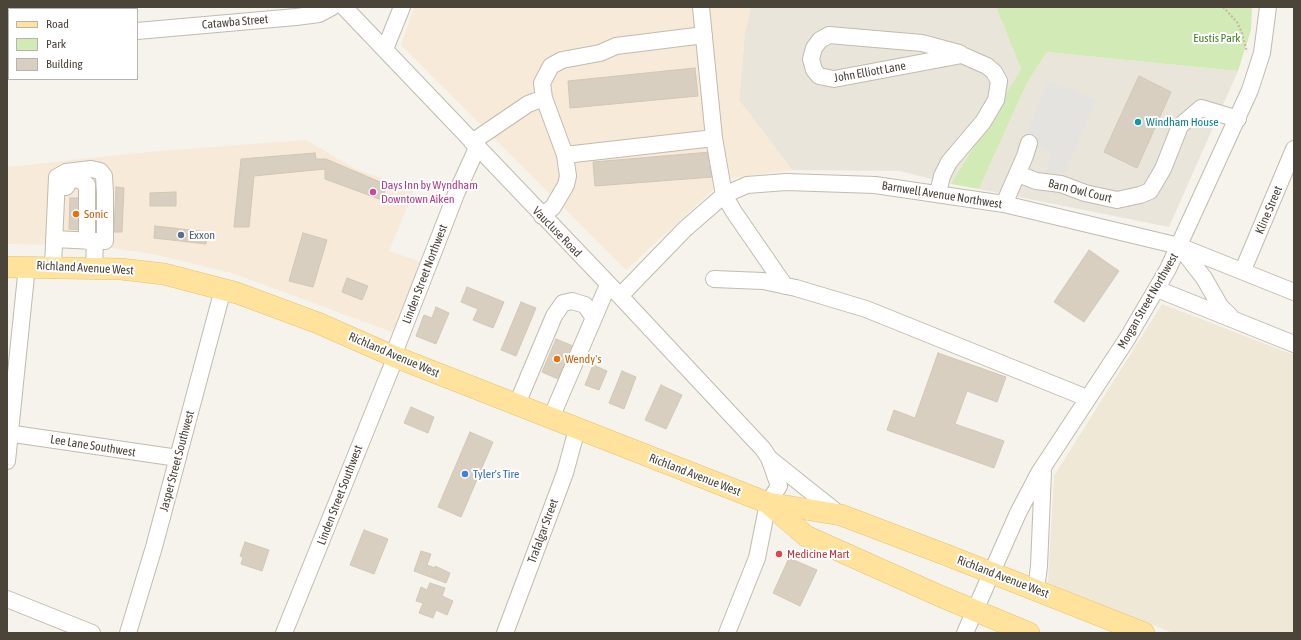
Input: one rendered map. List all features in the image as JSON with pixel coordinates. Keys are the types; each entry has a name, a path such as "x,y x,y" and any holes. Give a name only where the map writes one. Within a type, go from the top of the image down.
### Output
{"main road":[{"name":"Richland Avenue West","path":"17,266 94,267 164,274 237,293 318,323 393,356 768,503 844,517 993,573 1144,633"},
{"name":"Richland Avenue West","path":"768,503 806,536 974,611 1029,633"},
{"path":"837,550 832,542 832,532 844,517"}],"street":[{"name":"Catawba Street","path":"138,31 304,16 319,14 332,7"},
{"name":"Vaucluse Road","path":"344,7 474,145 620,296 763,449 769,458"},
{"path":"385,49 402,7"},
{"path":"702,7 714,138 724,195 785,286"},
{"name":"Morgan Street Northwest","path":"965,633 993,573 1018,513 1043,467 1127,339 1157,289 1179,246 1238,119 1257,72 1262,52 1268,7"},
{"path":"542,216 553,207 566,185 568,176 565,155 544,98 542,83 551,66 562,60 600,53 616,46 704,35"},
{"name":"John Elliott Lane","path":"938,193 942,176 949,162 991,111 998,90 999,81 994,72 987,66 962,55 922,43 829,35 820,40 814,48 811,59 814,70 819,76 834,79 962,55"},
{"path":"474,145 528,104 544,98"},
{"name":"Barn Owl Court","path":"1017,176 1021,175 1036,181 1061,184 1085,193 1117,200 1140,195 1150,191 1164,169 1180,126 1201,108 1238,119"},
{"path":"565,155 714,138"},
{"path":"1004,204 1017,176 1029,143"},
{"name":"Linden Street Northwest","path":"393,356 474,145"},
{"name":"Kline Street","path":"1243,270 1289,175 1294,150"},
{"path":"54,236 91,241 105,241 106,193 104,176 100,171 90,169 66,172 57,177 54,236 54,266"},
{"path":"54,236 62,232 64,225 65,192 67,183 74,179 80,180 87,185 94,267"},
{"name":"Barnwell Avenue Northwest","path":"620,296 685,229 724,195 747,185 786,182 876,185 1004,204 1179,246 1243,270 1294,292"},
{"path":"1179,246 1204,278 1220,306 1244,325"},
{"path":"7,461 17,266"},
{"path":"714,279 763,281 866,309 1087,398"},
{"path":"551,418 608,285"},
{"name":"Jasper Street Southwest","path":"128,633 178,458 223,289"},
{"path":"1157,289 1294,344"},
{"path":"517,404 554,316 563,303 572,302 585,305 594,318"},
{"name":"Linden Street Southwest","path":"284,633 392,366 393,356"},
{"name":"Trafalgar Street","path":"505,633 565,472 577,429"},
{"name":"Lee Lane Southwest","path":"9,434 178,458"},
{"path":"727,633 756,558 768,503 779,486 769,458"},
{"path":"769,458 844,517"},
{"path":"1036,590 1039,566 1043,467"},
{"path":"7,599 92,633"}],"path":[{"path":"1223,7 1236,22 1244,37 1248,54"}],"shaded area":[{"path":"414,7 751,7 745,33 739,100 792,170 725,179 626,270 401,45"},
{"path":"751,7 996,7 1021,69 951,184 900,171 792,170 739,100 745,32"},
{"path":"1047,52 1238,71 1169,227 979,189 1027,83"},
{"path":"1049,80 1096,100 1065,173 1045,173 1051,153 1024,140"},
{"path":"306,140 356,169 414,190 389,251 421,262 392,332 232,273 152,254 100,246 7,244 7,167 148,152"},
{"path":"1162,304 1294,355 1294,633 1173,633 1048,583 1054,476"}],"green space":[{"name":"Eustis Park","path":"996,7 1252,7 1251,30 1238,71 1047,52 1027,83 979,189 951,184 1021,69"}],"building":[{"path":"695,68 698,96 570,108 568,81"},
{"name":"Windham House","path":"1139,76 1171,92 1137,168 1104,152"},
{"path":"711,152 713,177 595,186 593,162"},
{"name":"Days Inn by Wyndham Downtown Aiken","path":"315,153 316,159 326,159 387,185 382,200 325,179 325,169 254,176 249,227 234,227 241,159"},
{"path":"92,183 100,183 98,228 90,228"},
{"path":"116,187 124,188 122,232 114,232"},
{"path":"176,192 176,206 150,206 150,193"},
{"name":"Sonic","path":"70,198 82,198 81,230 69,229"},
{"name":"Exxon","path":"155,226 208,232 206,244 154,238"},
{"path":"303,233 327,240 313,287 289,281"},
{"path":"1089,250 1119,271 1084,322 1054,302"},
{"path":"347,278 368,286 362,300 342,292"},
{"path":"467,287 504,302 493,328 473,320 478,309 461,302"},
{"path":"521,302 536,308 516,356 501,350"},
{"path":"436,307 449,313 436,344 416,336 424,315 432,318"},
{"name":"Wendy's","path":"556,339 573,346 558,379 542,372"},
{"path":"938,353 1006,377 997,402 967,391 955,424 1004,441 994,468 887,430 894,410 915,418"},
{"path":"593,365 607,371 599,390 585,385"},
{"path":"622,371 636,377 624,409 609,403"},
{"path":"661,385 682,395 666,429 645,420"},
{"path":"411,407 434,417 428,433 404,423"},
{"name":"Tyler's Tire","path":"470,432 493,442 461,517 438,507"},
{"path":"364,530 388,539 374,574 350,565"},
{"path":"245,542 269,550 262,571 241,564 243,557 240,556"},
{"path":"421,551 431,554 427,565 435,568 435,566 450,573 446,583 414,571"},
{"path":"789,558 817,570 800,606 773,593"},
{"path":"430,583 445,588 442,596 453,601 447,615 436,610 433,618 419,613 423,603 416,601 421,587 427,590"}],"place":[{"name":"Windham House","path":"1138,122"},
{"name":"Days Inn by Wyndham Downtown Aiken","path":"373,192"},
{"name":"Sonic","path":"76,214"},
{"name":"Exxon","path":"181,235"},
{"name":"Wendy's","path":"557,359"},
{"name":"Tyler's Tire","path":"465,474"},
{"name":"Medicine Mart","path":"779,554"}]}
